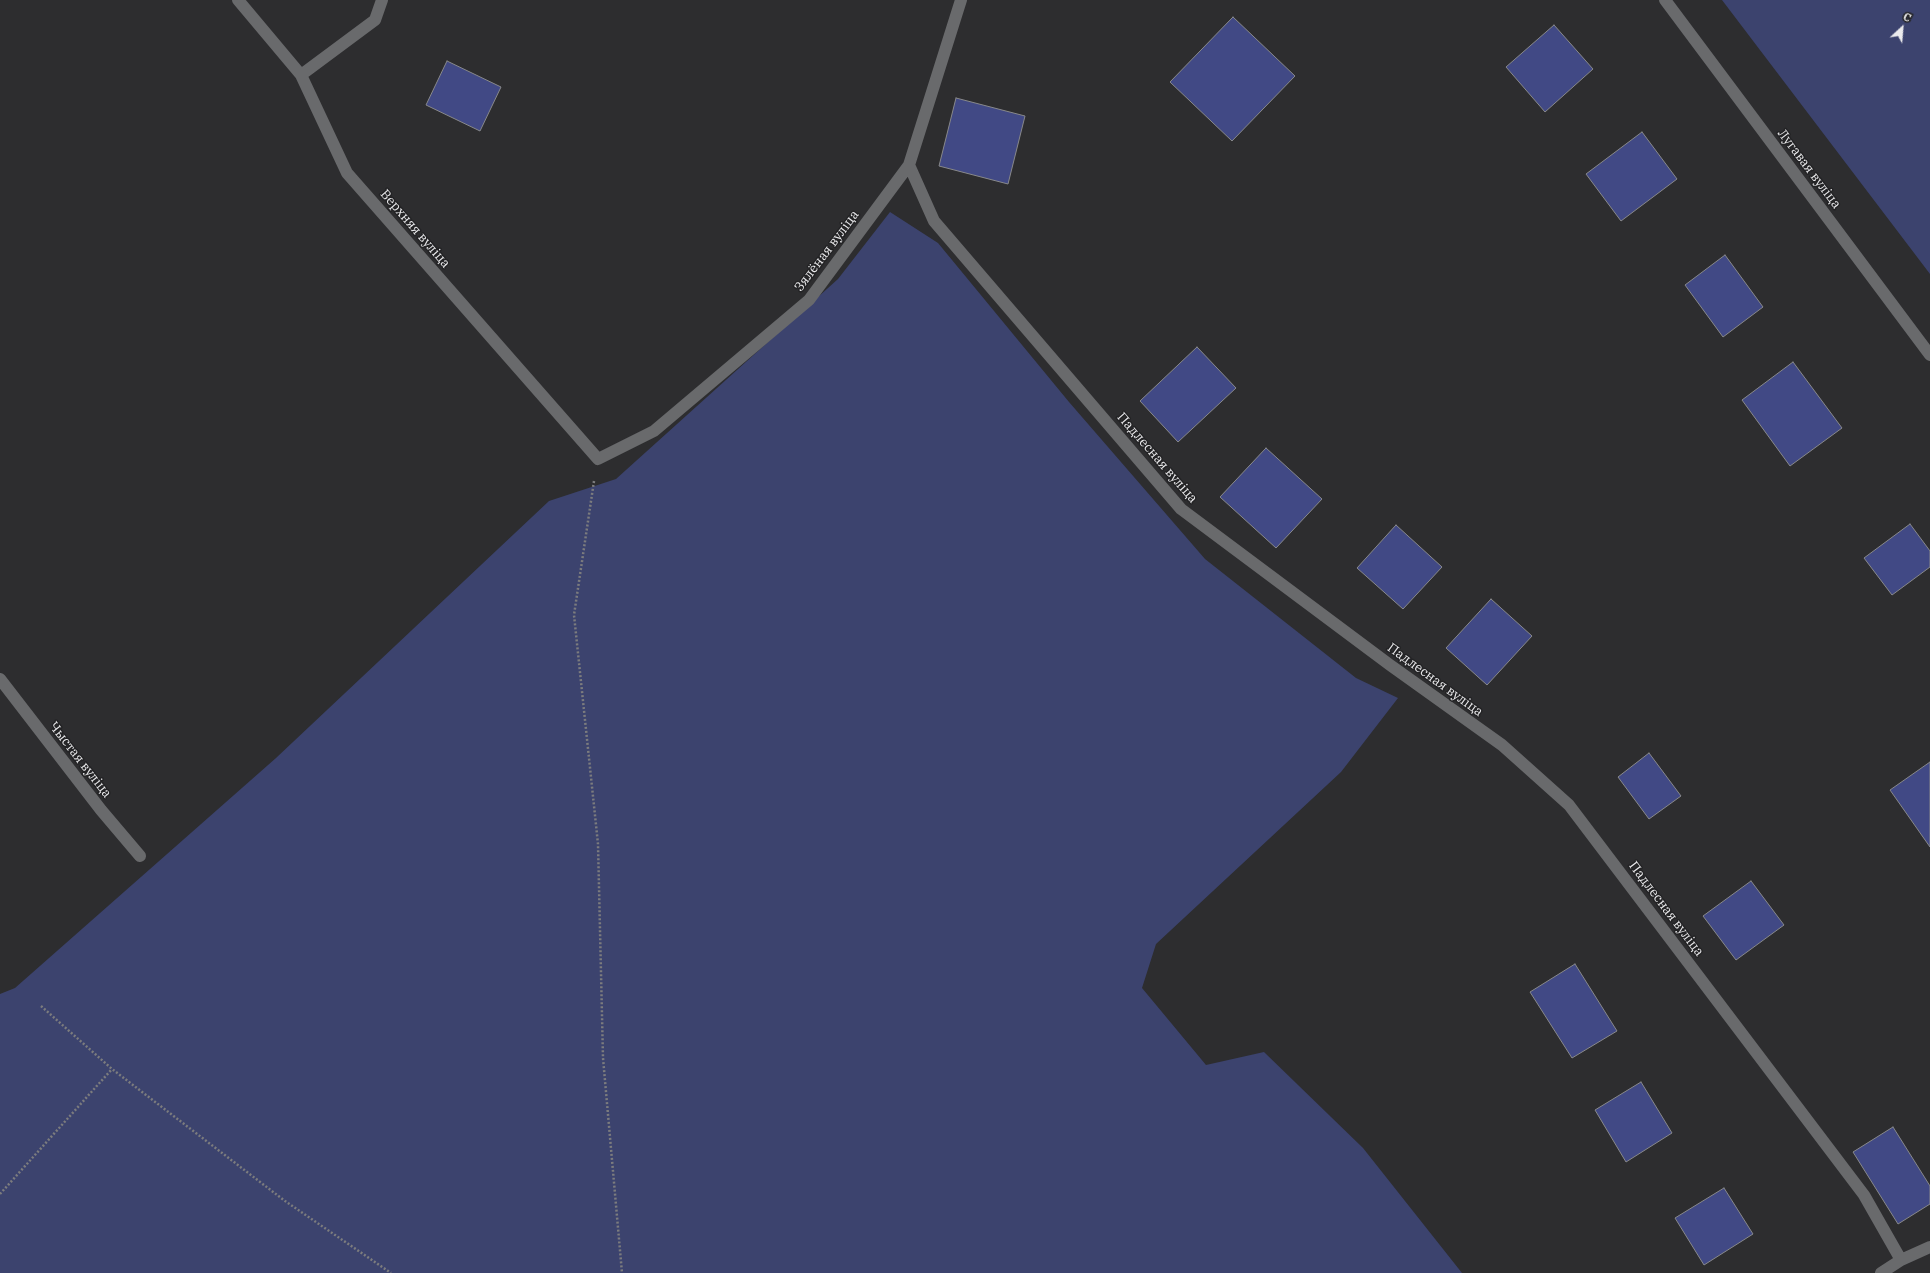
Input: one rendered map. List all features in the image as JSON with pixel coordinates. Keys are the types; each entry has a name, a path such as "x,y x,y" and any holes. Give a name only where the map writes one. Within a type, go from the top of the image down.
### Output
{"street":[{"name":"Верхняя вуліца","path":"238,0 301,75 347,173 598,459"},
{"path":"301,75 376,20 382,0"},
{"name":"Зялёная вуліца","path":"598,459 654,431 809,300 909,165 961,0"},
{"name":"Лугавая вуліца","path":"1665,0 1930,355"},
{"name":"Падлесная вуліца","path":"909,165 934,221 1181,509 1384,660 1502,745 1569,805 1864,1195 1901,1260"},
{"name":"Чыстая вуліца","path":"0,679 101,810 140,856"},
{"path":"1881,1273 1901,1260 1930,1247"}],"path":[{"path":"598,459 574,615 598,844 603,1058 622,1273"},
{"path":"41,1006 112,1069 285,1201 391,1273"},
{"path":"0,1194 112,1069"}],"shaded area":[{"path":"1722,0 1930,0 1930,274"},
{"path":"890,212 938,243 1069,402 1205,559 1356,678 1398,698 1341,772 1156,944 1142,988 1206,1065 1264,1052 1363,1148 1462,1273 0,1273 0,994 15,988 276,758 549,501 616,479 838,279"}],"building":[{"path":"1233,17 1295,76 1232,141 1170,82"},
{"path":"1554,25 1593,69 1545,112 1506,67"},
{"path":"447,61 501,87 480,131 426,105"},
{"path":"956,98 1025,116 1008,184 939,166"},
{"path":"1642,132 1677,179 1621,221 1586,174"},
{"path":"1725,255 1763,307 1723,337 1685,285"},
{"path":"1197,347 1236,388 1178,442 1140,401"},
{"path":"1793,362 1842,428 1790,466 1742,400"},
{"path":"1266,448 1322,499 1276,548 1220,497"},
{"path":"1910,524 1930,551 1930,567 1892,595 1864,558"},
{"path":"1396,525 1442,567 1403,609 1357,568"},
{"path":"1491,599 1532,636 1487,685 1446,648"},
{"path":"1649,753 1681,796 1649,819 1618,777"},
{"path":"1930,762 1930,847 1890,790"},
{"path":"1751,881 1784,925 1736,960 1703,916"},
{"path":"1575,964 1617,1031 1572,1058 1530,992"},
{"path":"1641,1082 1672,1133 1626,1162 1595,1110"},
{"path":"1893,1127 1930,1186 1930,1204 1898,1224 1853,1152"},
{"path":"1724,1188 1753,1234 1704,1265 1675,1218"}]}
